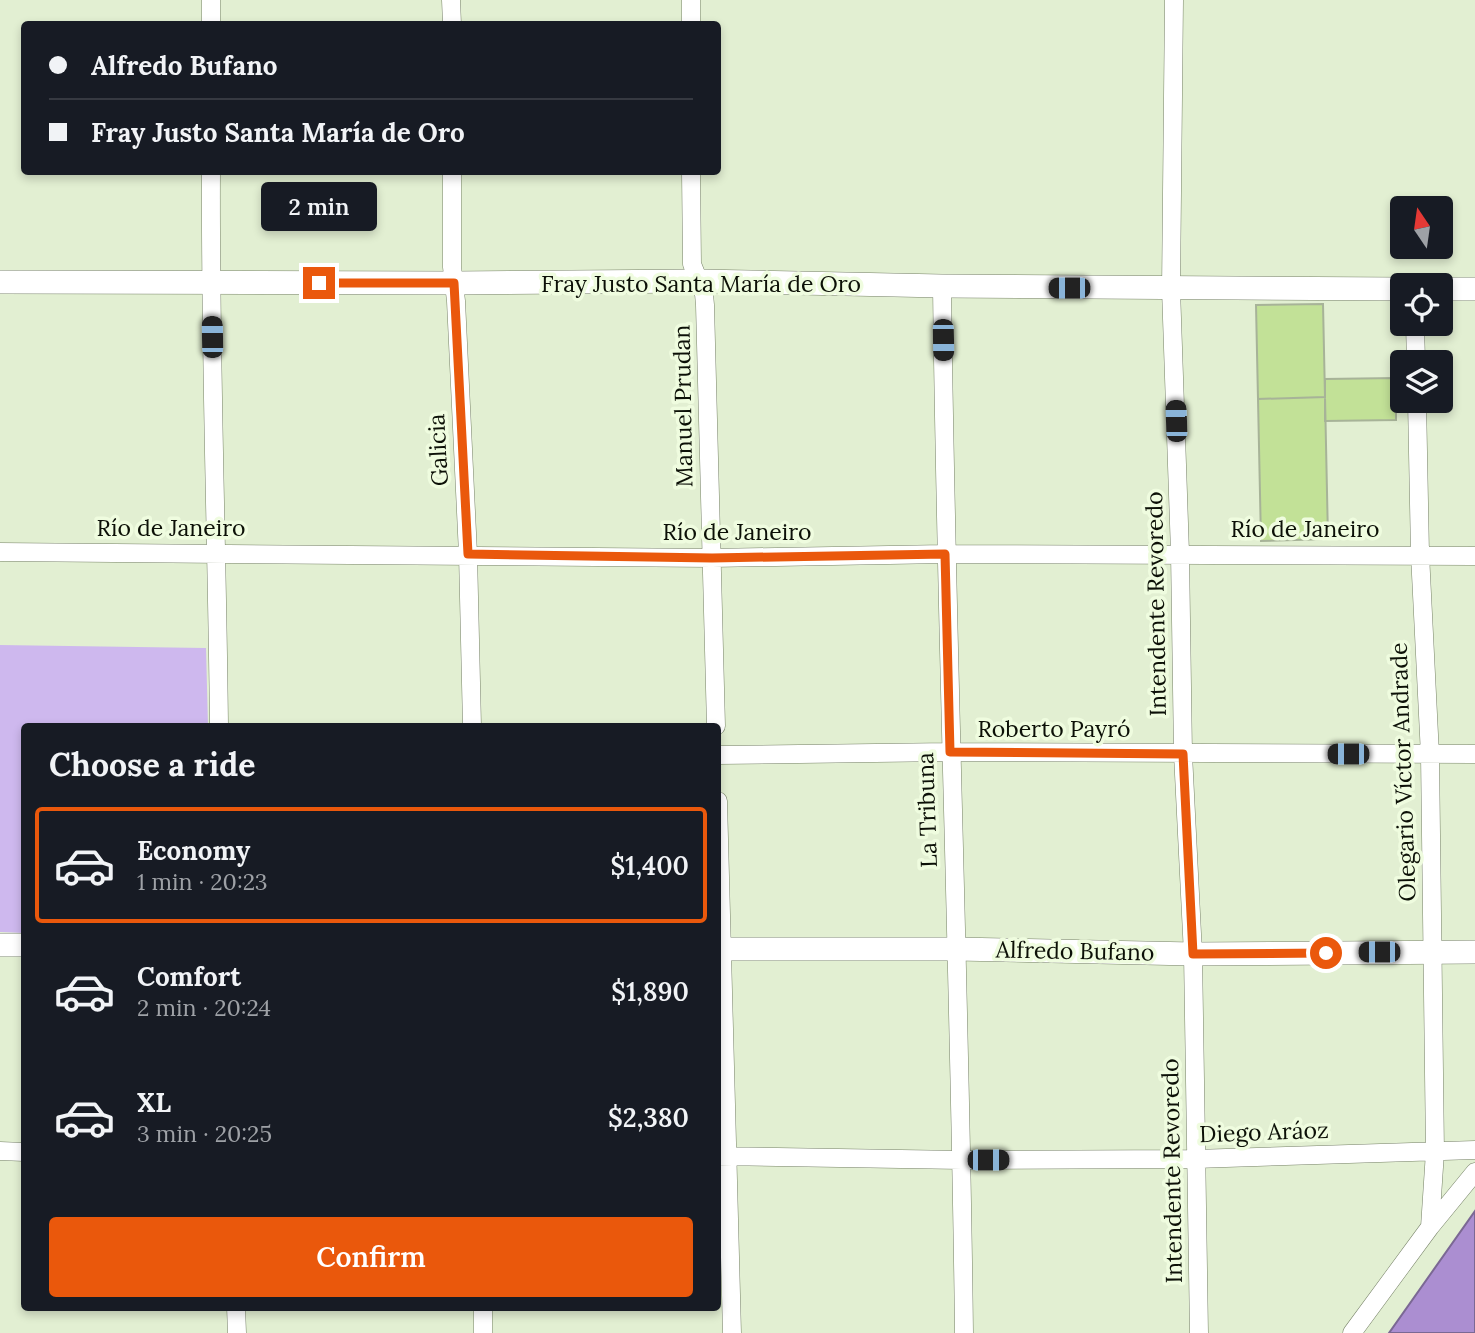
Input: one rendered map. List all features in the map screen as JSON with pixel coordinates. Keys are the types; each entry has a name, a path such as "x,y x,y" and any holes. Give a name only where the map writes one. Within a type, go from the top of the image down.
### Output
{"street":[{"path":"211,0 211,21"},
{"path":"452,0 452,21"},
{"path":"691,0 691,21"},
{"name":"Intendente Revoredo","path":"1174,0 1171,289 1180,553 1183,754 1193,954 1199,1333"},
{"path":"211,175 210,283 219,723"},
{"name":"Galicia","path":"452,175 454,283 468,554 472,723"},
{"name":"Manuel Prudan","path":"691,175 692,264 705,305 716,723"},
{"name":"Fray Justo Santa María de Oro","path":"0,282 699,281 1171,289 1390,289"},
{"name":"La Tribuna","path":"942,286 945,554 962,1160 964,1333"},
{"path":"1453,289 1475,289"},
{"name":"Olegario Víctor Andrade","path":"1417,413 1420,554 1430,754 1436,1152 1430,1227"},
{"name":"Río de Janeiro","path":"0,552 712,558 1180,553 1475,556"},
{"name":"Roberto Payró","path":"721,755 950,752 1475,754"},
{"path":"0,945 21,945"},
{"name":"Alfredo Bufano","path":"721,949 956,949 1193,954 1475,952"},
{"path":"721,1087 732,1333"},
{"name":"Diego Aráoz","path":"722,1156 962,1160 1195,1159 1475,1150"},
{"path":"0,1151 21,1152"},
{"path":"1352,1333 1430,1227 1475,1172"},
{"path":"236,1311 237,1333"},
{"path":"483,1311 483,1333"}],"shaded area":[{"path":"0,645 206,648 208,723 21,723 21,933 0,932"},
{"path":"1475,1211 1475,1333 1389,1333"}],"building":[{"path":"1323,304 1325,397 1258,399 1256,305"},
{"path":"1390,378 1390,413 1396,413 1396,420 1325,421 1325,379"},
{"path":"1325,397 1328,539 1261,541 1258,399"}],"route":[{"path":"319,283 454,283 468,554 712,558 945,554 950,752 1183,754 1193,954 1326,953"}]}
